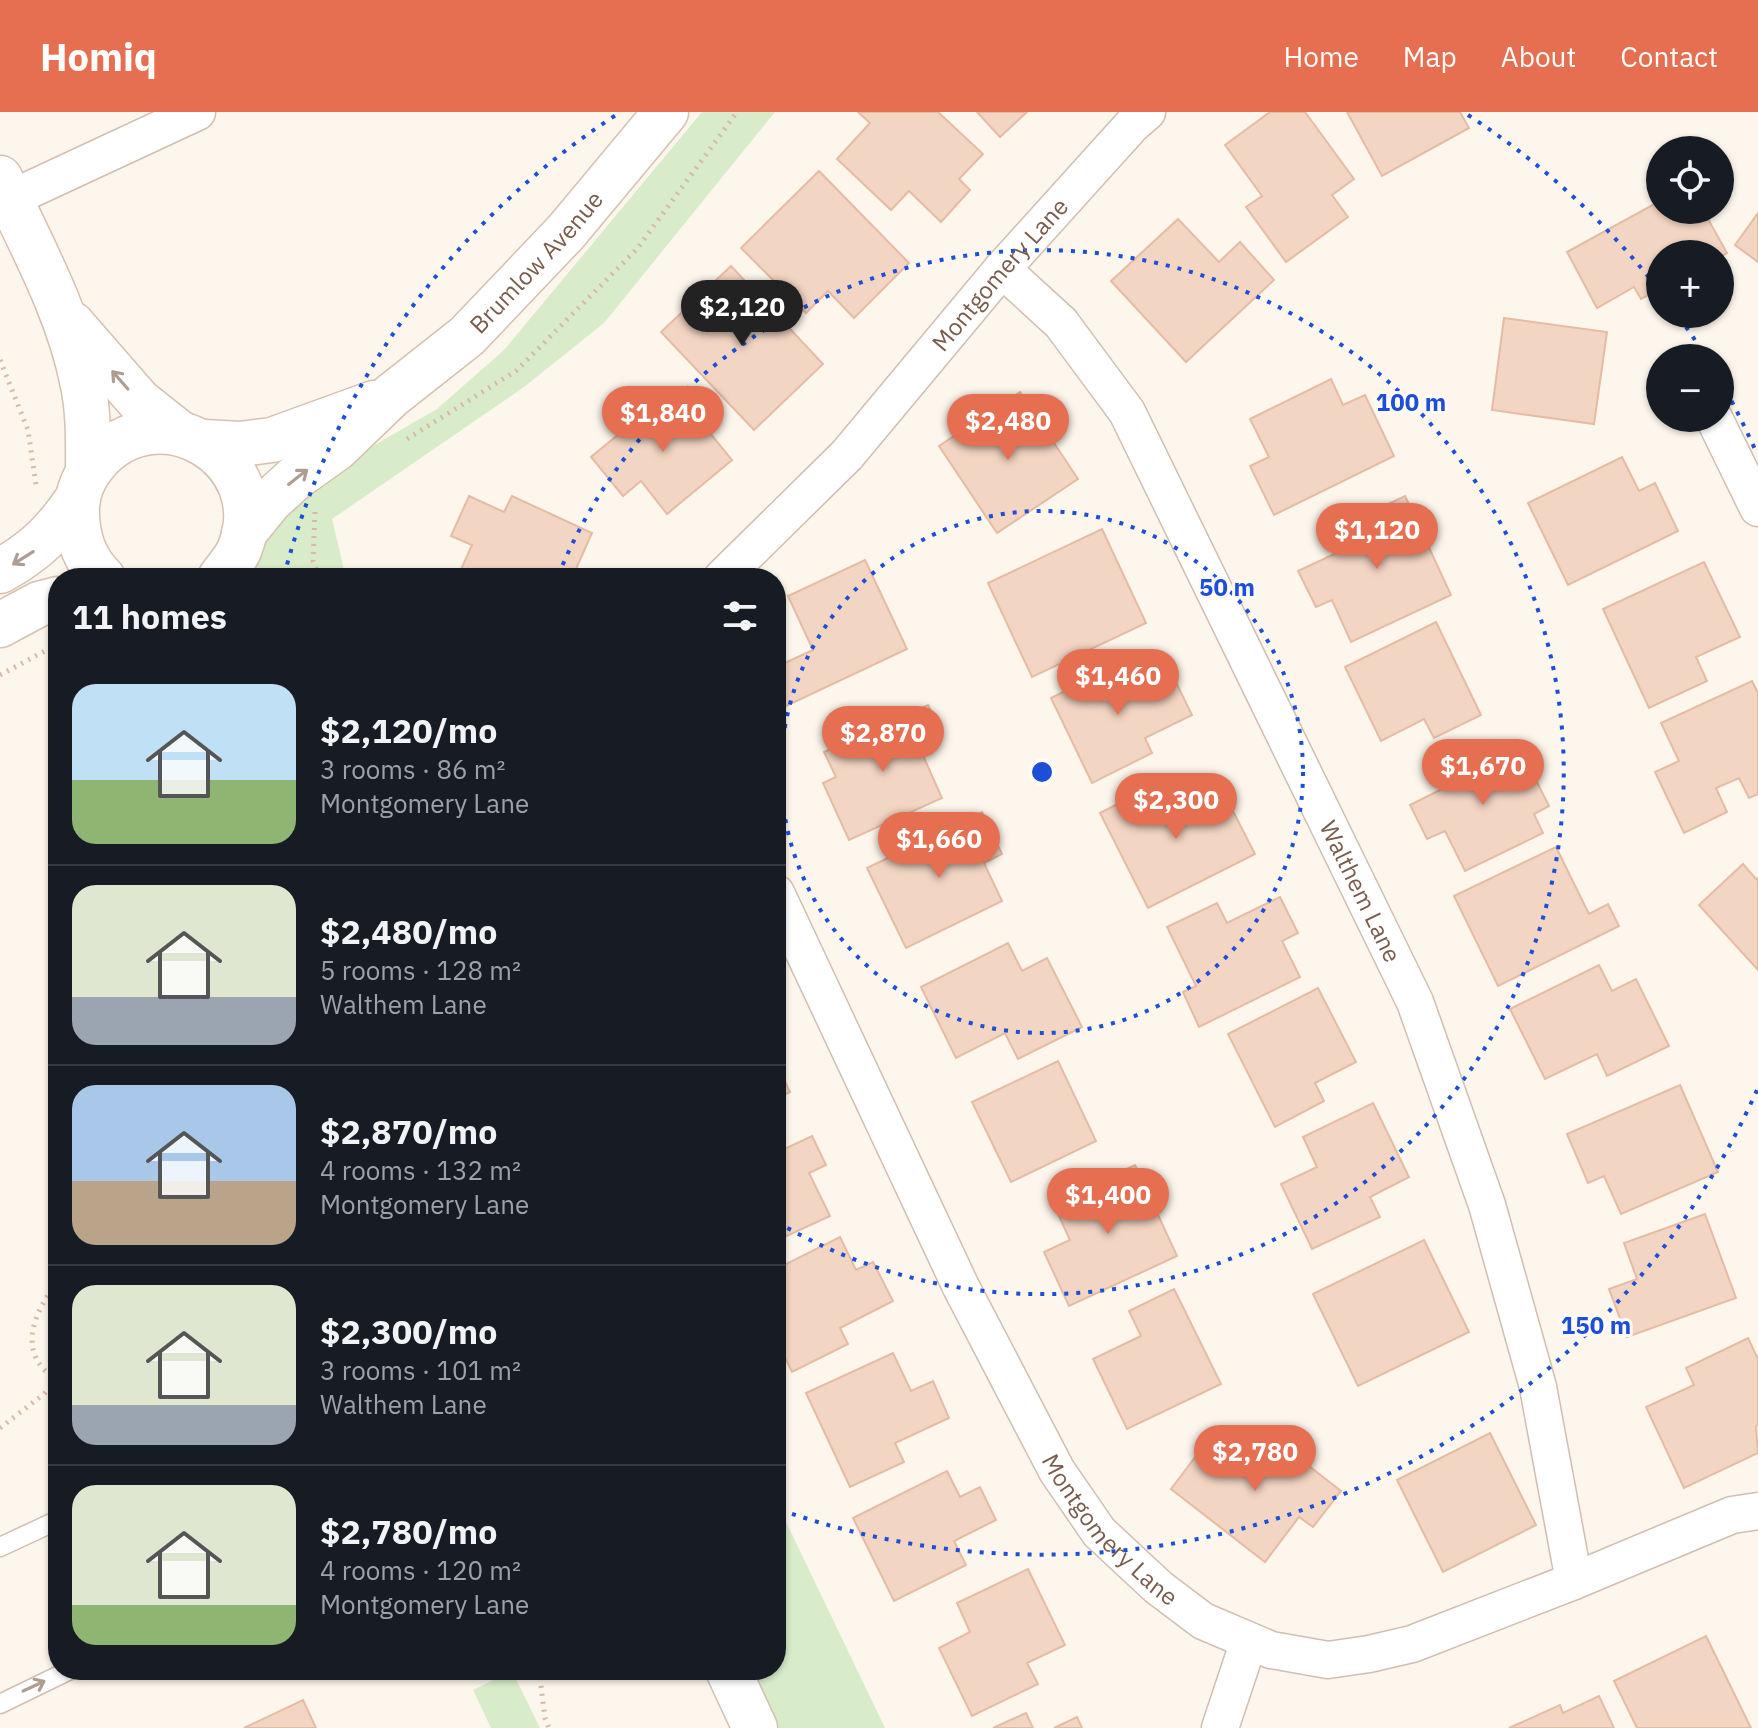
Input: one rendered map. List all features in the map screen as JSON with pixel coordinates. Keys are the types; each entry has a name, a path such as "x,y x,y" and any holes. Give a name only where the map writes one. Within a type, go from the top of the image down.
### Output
{"main road":[{"name":"Brumlow Avenue","path":"234,561 270,501 295,478 337,448 391,396 467,336 566,232 666,112"},
{"path":"3,193 63,313 83,384 89,421 76,523 82,548 94,568"},
{"path":"63,313 139,401 224,459 239,481 246,507 234,561"},
{"name":"Brumlow Avenue","path":"0,571 31,554 59,526 105,452 127,438 151,431 240,444 272,440 391,396"},
{"path":"0,625 48,602"},
{"path":"733,1680 755,1728"}],"street":[{"path":"3,193 197,112"},
{"name":"Montgomery Lane","path":"732,568 847,455 1002,269 1147,112"},
{"name":"Walthem Lane","path":"1002,269 1061,323 1127,412 1415,1002 1487,1205 1538,1387 1574,1581"},
{"path":"1721,432 1758,508"},
{"name":"Montgomery Lane","path":"786,914 961,1287 1057,1471 1099,1532 1158,1587 1203,1621 1271,1650 1328,1660 1369,1654 1412,1644 1732,1515 1758,1511"},
{"path":"1220,1728 1249,1641"}],"lane":[{"path":"0,1547 48,1525"},
{"path":"0,1704 49,1680"}],"path":[{"path":"403,442 516,371 637,249 737,112"},
{"path":"0,360 28,430 37,482 34,494"},
{"path":"315,568 313,561 315,510 325,501"},
{"path":"0,675 48,649"},
{"path":"48,1294 39,1307 31,1345 33,1355 48,1374"},
{"path":"0,1428 48,1390"},
{"path":"540,1680 549,1728"}],"green space":[{"path":"702,112 775,112 604,323 524,387 332,519 344,568 255,568 259,540 307,484 437,409 504,350"},
{"path":"786,1522 885,1728 773,1728 750,1680 786,1680"},
{"path":"494,1680 516,1680 540,1728 491,1728 473,1690"}],"building":[{"path":"858,112 938,112 983,154 959,179 970,190 941,222 909,191 891,210 837,159 870,123"},
{"path":"977,112 1027,112 1000,137"},
{"path":"1270,112 1305,112 1354,179 1332,195 1348,217 1286,262 1246,207 1262,196 1225,145"},
{"path":"1347,112 1460,112 1469,128 1382,176"},
{"path":"819,171 909,263 854,318 828,291 806,313 741,248"},
{"path":"1646,209 1646,224 1711,224 1720,240 1646,240 1646,296 1641,299 1634,287 1597,308 1567,252"},
{"path":"1758,213 1758,262 1735,245"},
{"path":"1178,219 1219,262 1240,242 1274,280 1186,362 1111,281"},
{"path":"731,266 823,364 754,430 661,332"},
{"path":"1504,318 1607,332 1594,424 1492,410"},
{"path":"1331,379 1343,405 1365,395 1394,456 1274,515 1250,466 1269,457 1250,419"},
{"path":"674,389 732,460 667,514 641,481 623,496 591,457"},
{"path":"1020,392 1078,479 997,533 939,446"},
{"path":"1622,457 1639,491 1655,483 1678,531 1568,585 1528,503"},
{"path":"469,496 504,512 512,496 592,533 576,568 462,568 472,545 451,536"},
{"path":"1405,496 1451,595 1351,642 1332,600 1316,607 1298,571 1343,550 1333,530"},
{"path":"1102,529 1146,623 1032,677 988,583"},
{"path":"865,560 907,649 786,706 786,662 813,650 788,596"},
{"path":"1704,562 1740,637 1696,657 1707,681 1649,708 1603,609"},
{"path":"1436,622 1481,715 1434,738 1424,719 1381,741 1345,667"},
{"path":"1132,658 1147,689 1173,676 1192,715 1145,738 1152,753 1092,783 1051,698"},
{"path":"1752,681 1758,693 1758,794 1749,798 1739,778 1716,788 1727,812 1684,833 1655,772 1679,761 1661,723"},
{"path":"928,705 941,731 917,742 942,798 849,840 823,783 836,777 824,752"},
{"path":"1492,740 1509,773 1528,764 1549,806 1534,814 1543,833 1465,871 1445,831 1427,839 1410,805 1458,781 1448,762"},
{"path":"1219,784 1255,854 1148,908 1100,813 1151,787 1163,812"},
{"path":"982,812 1002,854 984,863 1002,901 906,948 867,868"},
{"path":"1556,847 1589,914 1608,904 1619,926 1498,986 1454,896"},
{"path":"1743,864 1758,878 1758,970 1699,905"},
{"path":"1280,897 1298,933 1282,941 1300,977 1199,1027 1183,992 1196,986 1167,927 1217,903 1227,923"},
{"path":"1008,943 1022,971 1047,958 1082,1027 1018,1059 1005,1033 956,1058 921,987"},
{"path":"1599,965 1612,991 1636,979 1669,1046 1607,1076 1597,1054 1545,1079 1510,1009"},
{"path":"1318,988 1356,1062 1315,1083 1324,1101 1275,1127 1228,1034"},
{"path":"1058,1061 1096,1141 1011,1182 972,1102"},
{"path":"1680,1085 1718,1172 1621,1214 1604,1176 1588,1183 1567,1134"},
{"path":"1373,1103 1409,1177 1370,1197 1380,1217 1312,1249 1281,1184 1317,1167 1303,1137"},
{"path":"812,1136 826,1165 809,1173 830,1216 786,1236 786,1148"},
{"path":"1135,1165 1177,1256 1069,1306 1044,1252 1070,1240 1053,1203"},
{"path":"1705,1214 1736,1298 1627,1337 1609,1289 1637,1279 1624,1243"},
{"path":"840,1237 856,1270 873,1262 893,1301 840,1328 848,1344 792,1372 786,1360 786,1264"},
{"path":"1424,1240 1469,1332 1358,1386 1313,1294"},
{"path":"1174,1289 1221,1384 1127,1429 1093,1359 1141,1336 1129,1311"},
{"path":"1748,1338 1758,1359 1758,1453 1684,1488 1646,1407 1694,1385 1686,1368"},
{"path":"893,1353 911,1391 933,1381 949,1418 895,1443 904,1462 850,1487 806,1393"},
{"path":"1490,1433 1536,1525 1443,1572 1397,1480"},
{"path":"1212,1435 1248,1463 1269,1435 1341,1491 1313,1527 1299,1517 1265,1562 1171,1489"},
{"path":"947,1471 960,1497 980,1487 996,1520 954,1541 966,1565 894,1601 853,1518"},
{"path":"1028,1569 1065,1645 1027,1663 1038,1684 972,1716 939,1648 970,1632 957,1603"},
{"path":"1706,1636 1751,1728 1637,1728 1614,1681"},
{"path":"1599,1696 1614,1728 1509,1728 1560,1705 1563,1713"},
{"path":"303,1700 316,1728 244,1728"},
{"path":"1026,1713 1033,1728 993,1728"},
{"path":"1077,1717 1082,1728 1054,1728"}]}
